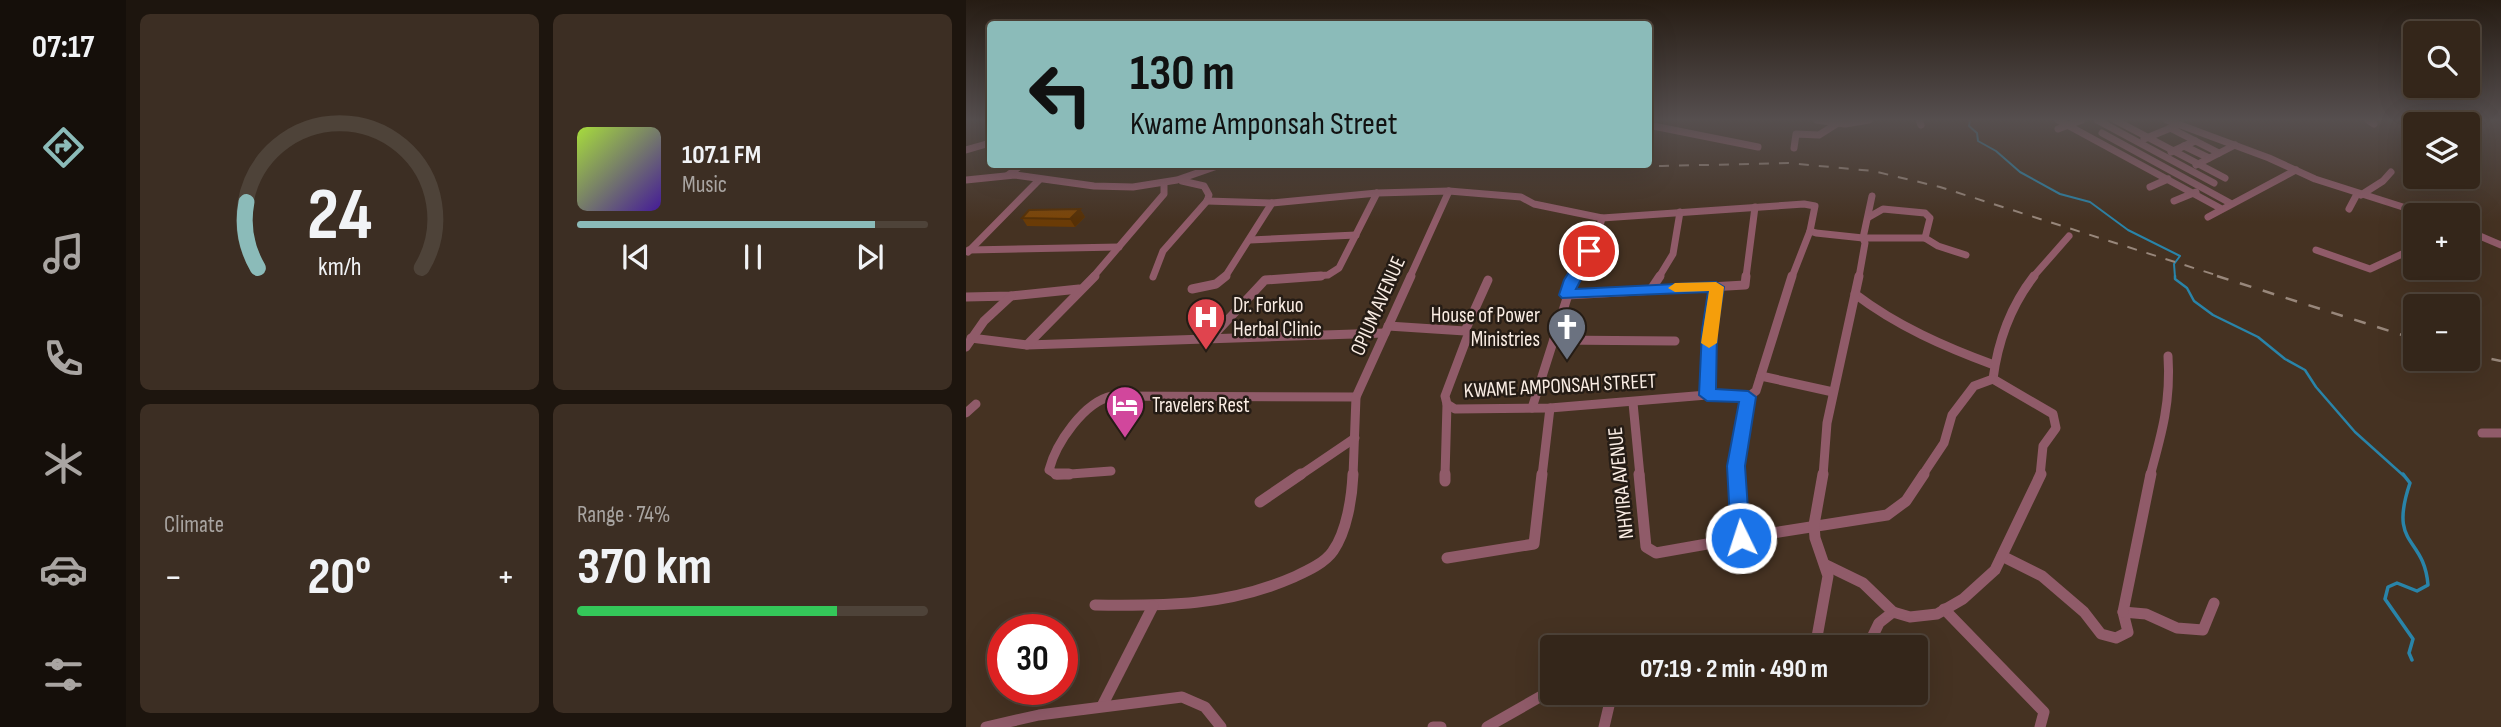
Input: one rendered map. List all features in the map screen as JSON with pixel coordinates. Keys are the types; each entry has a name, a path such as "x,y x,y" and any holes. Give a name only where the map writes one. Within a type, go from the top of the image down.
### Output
{"street":[{"path":"2119,154 2220,208"},
{"path":"2139,154 2230,203"},
{"path":"2174,201 2225,178 2181,154"},
{"path":"2202,154 2210,158"},
{"path":"2150,187 2217,154"},
{"path":"2257,154 2359,194 2403,207"},
{"path":"2128,169 2162,155 2214,183"},
{"path":"1008,175 1018,168"},
{"path":"1202,168 1204,172"},
{"path":"966,180 1008,175 1094,186 1133,187 1177,180 1214,168"},
{"path":"2208,217 2220,208 2296,170"},
{"path":"2349,209 2359,194 2383,181 2391,172"},
{"path":"968,252 1040,179"},
{"path":"1153,277 1163,251 1207,201 1209,195 1204,186 1177,180"},
{"path":"1027,345 1097,273 1164,194 1164,183"},
{"path":"1207,201 1272,203 1377,193 1449,191 1521,197 1534,204 1602,218 1804,204 1815,206 1811,231 1800,251 1756,391 1748,397 1736,466 1741,538 1887,514 1906,500 1944,443 1952,415 1974,386 1993,379"},
{"name":"OPIUM AVENUE","path":"1095,605 1153,606 1213,602 1264,590 1308,571 1332,552 1342,534 1353,480 1356,397 1449,191"},
{"path":"1208,341 1265,280 1328,275 1334,272 1377,193"},
{"path":"1818,635 1828,587 1826,565 1818,551 1814,525 1833,392 1864,251 1863,238 1870,217 1872,196"},
{"path":"1192,289 1216,285 1223,280 1272,203"},
{"path":"1567,295 1747,283 1755,207"},
{"path":"1870,217 1883,209 1925,213 1930,218 1925,238"},
{"path":"1652,288 1673,254 1680,212"},
{"path":"1532,408 1571,280 1597,237 1602,218"},
{"path":"1811,231 1863,238 1925,238 1938,246 1966,255"},
{"path":"1250,240 1356,235"},
{"path":"1993,379 1994,365 2011,307 2035,271 2068,236"},
{"path":"2480,236 2501,245"},
{"path":"968,252 1119,247"},
{"path":"2316,250 2370,269 2403,254"},
{"name":"KWAME AMPONSAH STREET","path":"1488,280 1465,331 1468,335 1445,396 1447,404 1455,409 1550,408 1707,395 1748,397"},
{"path":"1707,395 1709,331 1716,287"},
{"path":"966,297 1011,296 1079,289"},
{"path":"1855,294 1927,336 1994,365"},
{"path":"968,342 1011,296"},
{"path":"968,342 1027,345 1208,341 1386,329 1465,331"},
{"path":"1554,340 1675,341"},
{"path":"2002,556 2042,576 2084,612 2101,634 2116,638 2128,632 2123,612 2145,494 2167,416 2170,384 2168,356"},
{"path":"1761,376 1833,392"},
{"path":"1826,565 1864,582 1877,591 1894,612 1923,617 1937,614 1963,598 1995,570 2042,472 2043,446 2056,428 2053,414 1993,379"},
{"path":"1111,471 1057,475 1049,470 1052,458 1084,415 1092,405 1103,398 1253,395 1356,397"},
{"name":"NHYIRA AVENUE","path":"1633,403 1646,547 1656,553 1741,538"},
{"path":"966,414 976,404"},
{"path":"1445,481 1447,404"},
{"path":"1447,558 1534,544 1550,408"},
{"path":"2482,433 2501,433"},
{"path":"1260,502 1356,438"},
{"path":"2123,612 2146,614 2178,628 2197,631 2207,626 2214,603"},
{"path":"1102,706 1153,606"},
{"path":"1944,609 2044,712 2040,727"},
{"path":"1873,635 1879,623 1894,612"},
{"path":"986,727 1039,715 1182,697 1198,700 1210,709 1221,727"},
{"path":"1487,727 1540,697"},
{"path":"1604,727 1609,705"},
{"path":"1433,727 1441,727"}],"building":[{"path":"1080,209 1070,219 1022,218 1029,210"}],"waterway":[{"path":"1999,154 2020,172 2060,194 2090,202 2128,230 2180,256 2174,264 2175,277"},
{"path":"2175,277 2187,288 2194,301 2213,315 2258,337 2285,359 2305,370 2316,387 2355,432 2404,476"},
{"path":"2403,474 2410,483 2404,504 2405,531 2420,557 2428,585 2417,591 2397,583 2388,587 2385,599 2413,639 2409,653 2412,660"}],"railway":[{"path":"1652,166 1788,163 1873,171 1940,187 2222,277"},
{"path":"2217,276 2403,335"},
{"path":"2480,357 2501,361"}],"slow traffic":[{"path":"1675,288 1716,287 1709,343"}],"place":[{"name":"Dr. Forkuo Herbal Clinic","path":"1206,351"},
{"name":"House of Power Ministries","path":"1567,361"},
{"name":"Travelers Rest","path":"1125,439"}],"route":[{"path":"1589,251 1571,280 1567,295 1652,288 1716,287 1709,331 1707,395 1748,397 1736,466 1741,538"}]}
